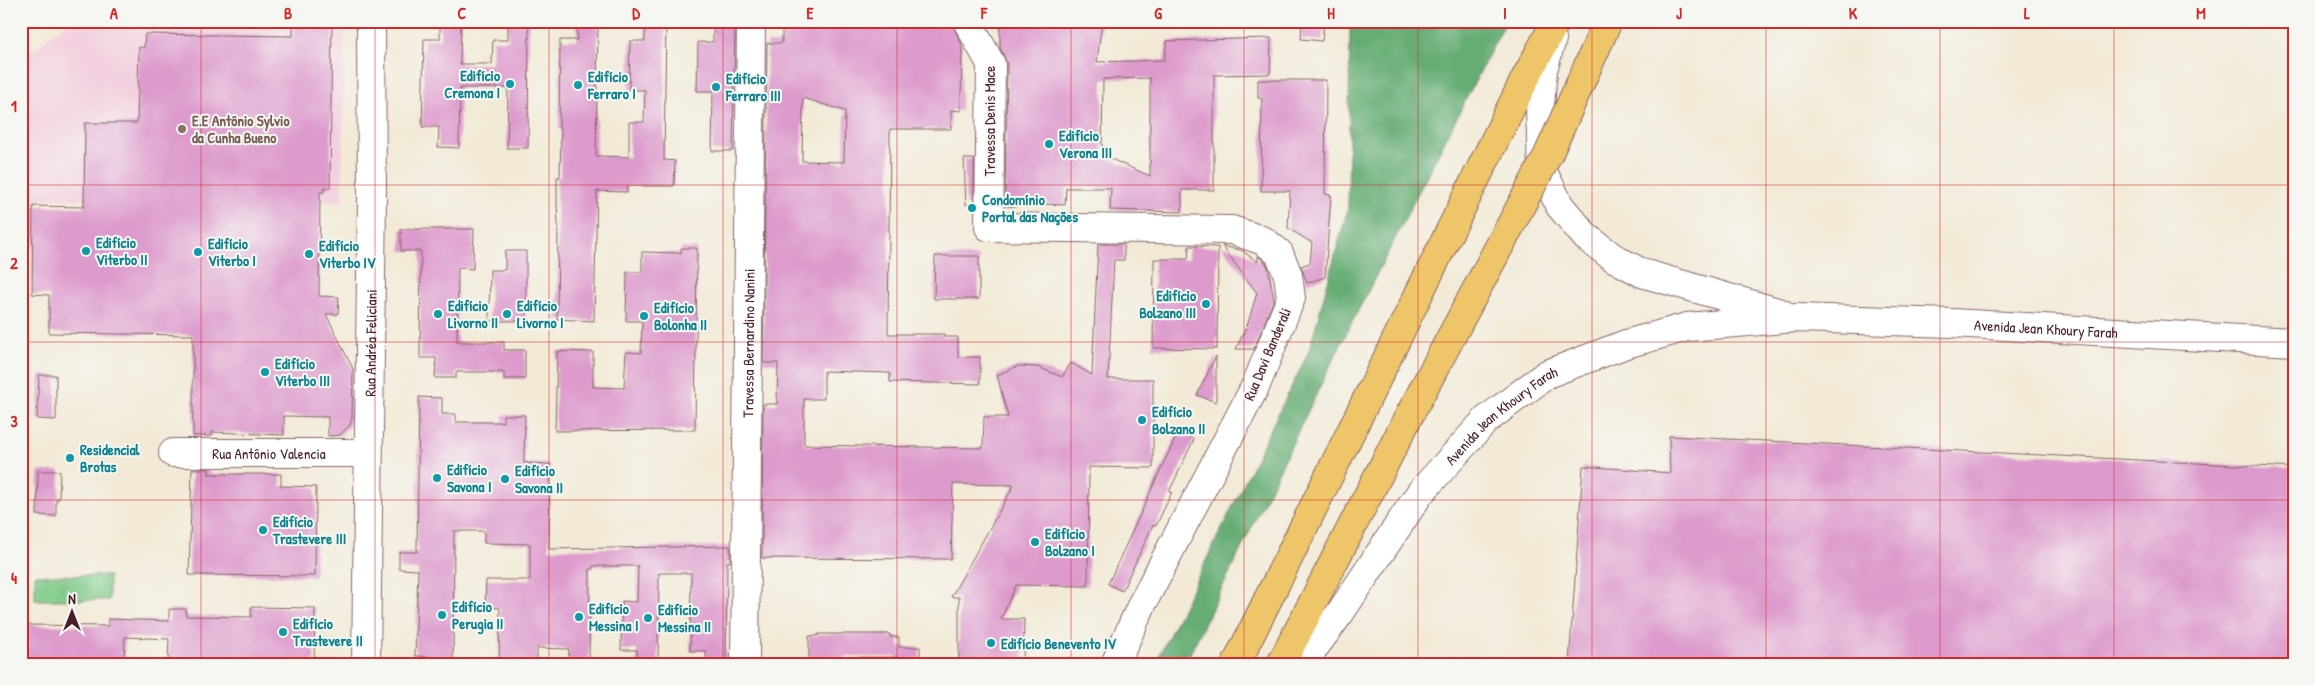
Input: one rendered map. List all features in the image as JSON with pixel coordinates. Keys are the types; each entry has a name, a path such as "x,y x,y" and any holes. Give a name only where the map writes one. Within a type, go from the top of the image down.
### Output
{"main road":[{"path":"1236,664 1526,77 1557,21"},
{"path":"1281,664 1410,414 1548,155 1608,21"}],"street":[{"name":"Rua Andréa Feliciani","path":"366,664 367,453 372,198 371,21"},
{"name":"Travessa Bernardino Nanini","path":"745,664 751,21"},
{"name":"Travessa Denis Mace","path":"967,21 991,64 988,227"},
{"name":"Avenida Jean Khoury Farah","path":"1557,21 1543,70 1540,140 1542,170 1560,206 1586,237 1614,258 1642,273 1797,318"},
{"name":"Rua Davi Banderali","path":"988,227 1232,230 1264,241 1279,253 1288,275 1291,298 1256,385 1142,604 1115,664"},
{"name":"Avenida Jean Khoury Farah","path":"1302,664 1340,613 1420,493 1486,420 1547,374 1626,344 1687,327 1797,318 1952,323 2294,342"},
{"name":"Rua Antônio Valencia","path":"172,453 367,453"}],"shaded area":[{"name":"E.E Antônio Sylvio da Cunha Bueno","path":"69,21 345,21 342,202 21,199 21,60"}],"green space":[{"path":"1350,21 1506,21 1333,360 1185,664 1155,664 1309,351 1348,208"},
{"path":"35,575 109,576 109,600 35,600"}],"building":[{"path":"293,21 332,21 330,188 324,188 324,192 320,192 319,296 339,297 338,314 326,314 353,369 352,418 350,425 340,435 328,436 328,417 284,416 284,435 212,432 212,436 193,436 193,335 49,333 49,295 32,294 33,206 84,207 85,123 137,123 139,47 144,48 145,34 293,36"},
{"path":"440,21 461,21 460,64 492,64 493,40 508,40 508,21 529,21 528,148 507,148 508,88 460,88 459,148 438,147 439,127 422,127 424,39 440,39"},
{"path":"577,21 598,21 596,156 629,157 629,122 644,122 645,90 629,90 630,41 645,41 645,21 666,22 664,160 675,161 674,186 627,186 627,192 597,191 594,321 557,319 557,177 560,177 561,129 559,129 560,40 577,40"},
{"path":"812,21 951,21 962,45 961,111 951,110 951,129 890,129 888,334 944,334 944,337 958,337 958,357 980,357 980,384 890,382 890,373 824,371 824,399 804,399 804,445 983,448 984,417 1008,417 997,375 1018,366 1038,367 1062,377 1071,363 1092,375 1098,244 1124,244 1124,260 1114,260 1108,379 1153,379 1153,468 1089,467 1088,586 1016,585 1001,619 1024,619 1023,664 959,664 959,597 951,597 1014,485 953,484 951,559 762,558 763,404 777,404 778,363 763,363 767,43 782,43 782,23 812,24","holes":["803,98 845,111 844,162 802,161"]},
{"path":"1000,21 1102,21 1097,62 1164,60 1167,41 1271,38 1270,74 1214,75 1214,190 1182,190 1182,212 1110,210 1111,188 1066,188 1065,205 1016,203 1016,207 1005,206 1007,64 1000,47","holes":["1150,78 1150,176 1102,155 1103,79"]},
{"path":"1302,21 1324,21 1322,41 1301,39"},
{"name":"Edifício Ferraro III","path":"713,22 735,23 733,151 712,151 713,91 697,91 698,42 713,42"},
{"path":"1258,80 1326,80 1325,194 1331,195 1325,277 1307,283 1301,266 1310,263 1312,243 1288,228 1290,191 1261,191 1262,99 1258,98"},
{"path":"964,159 974,159 974,205 966,205"},
{"path":"401,229 474,229 473,269 458,268 457,342 504,342 504,350 525,350 525,379 504,379 504,372 456,372 456,378 435,378 436,358 420,358 421,251 401,251"},
{"name":"Edifício Bolzano III","path":"1189,246 1218,247 1217,349 1153,348 1154,259 1188,259"},
{"path":"1222,246 1241,250 1258,262 1258,256 1266,263 1268,268 1274,299 1254,349 1236,349 1248,323 1257,293"},
{"path":"681,248 697,248 695,430 555,431 557,351 593,352 593,387 624,388 626,352 641,353 642,321 626,321 627,272 642,272 642,252 681,253"},
{"path":"505,251 526,251 526,321 489,321 490,270 505,270"},
{"path":"935,256 979,256 979,299 934,299"},
{"path":"1216,356 1216,402 1197,395"},
{"path":"39,375 56,375 56,420 37,419"},
{"path":"419,397 442,398 442,414 456,414 456,422 503,422 503,415 525,415 524,463 550,464 549,549 730,546 730,562 727,562 726,664 706,664 706,651 690,651 691,573 659,573 658,664 637,664 637,650 621,650 622,601 637,602 638,566 593,566 593,569 590,569 589,664 568,664 569,649 537,648 537,664 499,664 500,608 485,607 486,580 530,580 530,544 484,543 484,531 454,531 453,664 431,664 431,657 415,656 418,570 399,569 399,552 417,552"},
{"path":"1178,432 1194,439 1169,492 1172,492 1156,526 1153,525 1122,591 1108,584"},
{"path":"1669,436 2294,468 2294,664 1569,664 1583,466 1670,473"},
{"path":"192,469 209,469 209,474 281,474 281,486 316,487 315,576 189,575"},
{"path":"38,471 60,471 59,499 56,499 56,516 37,515"},
{"path":"251,607 315,608 314,664 168,662 169,639 125,637 124,664 26,664 27,625 108,626 108,619 169,621 169,609 186,609 186,616 251,617"},
{"path":"818,634 890,634 890,637 899,637 899,647 920,647 920,664 898,664 898,657 845,657 845,664 813,664 813,661 809,661 809,636 818,636"}],"place":[{"name":"Edifício Cremona I","path":"510,84"},
{"name":"Edifício Ferraro I","path":"578,85"},
{"name":"Edifício Ferraro III","path":"716,87"},
{"name":"E.E Antônio Sylvio da Cunha Bueno","path":"182,129"},
{"name":"Edifício Verona III","path":"1049,144"},
{"name":"Condomínio Portal das Nações","path":"972,208"},
{"name":"Edifício Viterbo II","path":"86,251"},
{"name":"Edifício Viterbo I","path":"198,252"},
{"name":"Edifício Viterbo IV","path":"309,254"},
{"name":"Edifício Bolzano III","path":"1206,304"},
{"name":"Edifício Livorno II","path":"438,314"},
{"name":"Edifício Livorno I","path":"507,314"},
{"name":"Edifício Bolonha II","path":"644,316"},
{"name":"Edifício Viterbo III","path":"265,372"},
{"name":"Edifício Bolzano II","path":"1142,420"},
{"name":"Residencial Brotas","path":"70,458"},
{"name":"Edifício Savona I","path":"437,478"},
{"name":"Edifício Savona II","path":"505,479"},
{"name":"Edifício Trastevere III","path":"263,530"},
{"name":"Edifício Bolzano I","path":"1035,542"},
{"name":"Edifício Perugia II","path":"442,615"},
{"name":"Edifício Messina I","path":"579,617"},
{"name":"Edifício Messina II","path":"648,618"},
{"name":"Edifício Trastevere II","path":"283,632"},
{"name":"Edifício Benevento IV","path":"991,643"}]}
